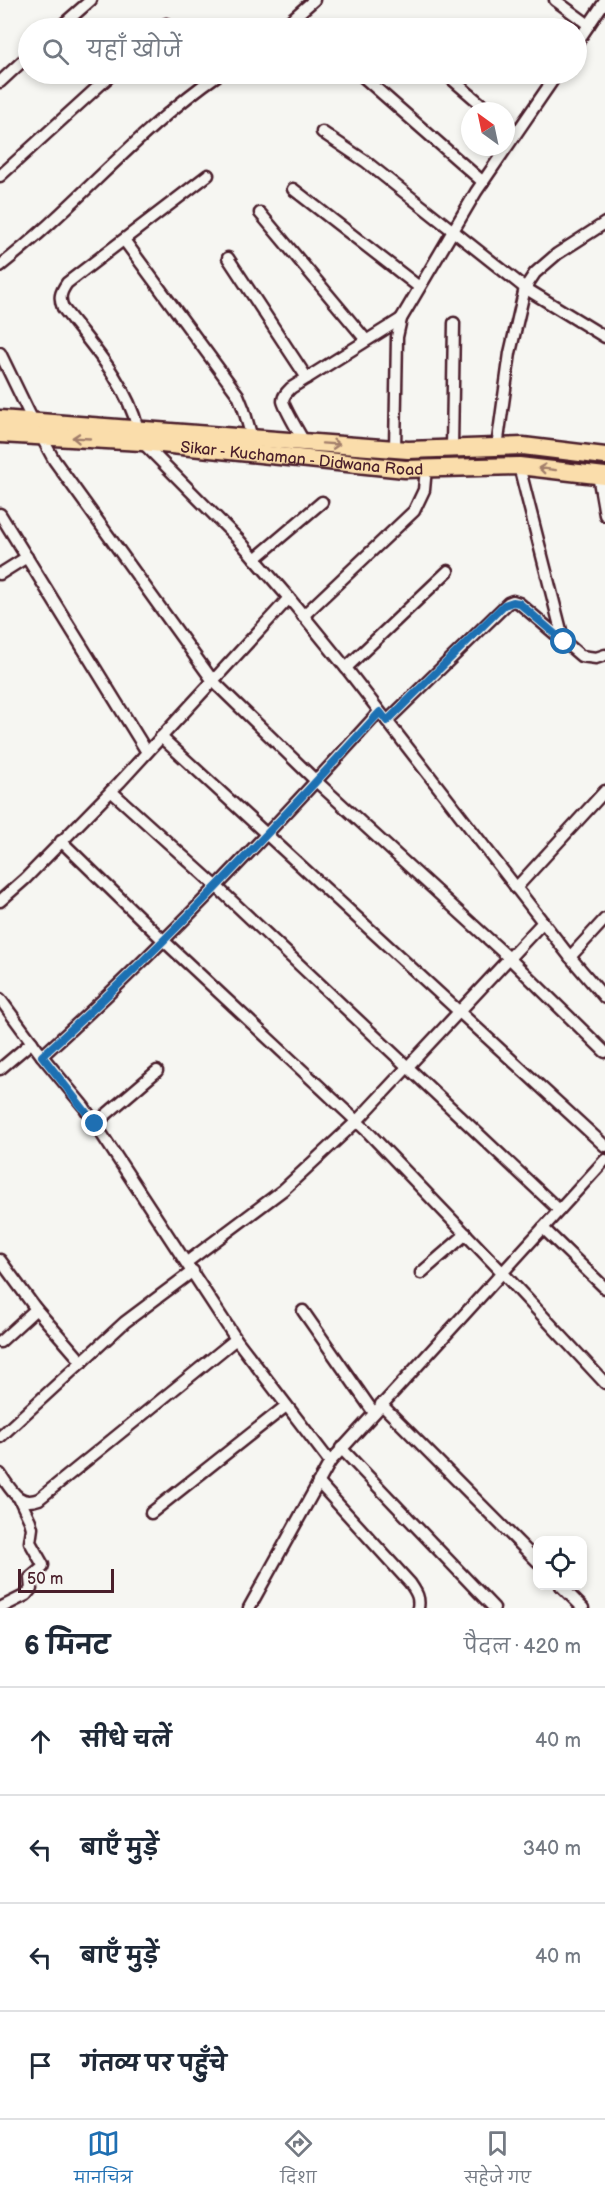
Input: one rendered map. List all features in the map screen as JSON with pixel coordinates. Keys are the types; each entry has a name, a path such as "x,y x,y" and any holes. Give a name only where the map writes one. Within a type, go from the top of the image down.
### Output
{"main road":[{"name":"Sikar - Kuchaman - Didwana Road","path":"0,419 37,428 140,435 252,438 395,449 523,446 605,456"},
{"name":"Sikar - Kuchaman - Didwana Road","path":"0,434 37,428"},
{"name":"Sikar - Kuchaman - Didwana Road","path":"140,435 405,469 519,466 601,476"}],"street":[{"path":"70,18 91,0"},
{"path":"293,18 314,0"},
{"path":"555,0 579,18"},
{"path":"587,28 605,1"},
{"path":"0,82 18,65"},
{"path":"0,176 101,84"},
{"path":"0,266 25,246 153,126 204,84"},
{"path":"371,84 483,182"},
{"path":"458,84 479,102"},
{"path":"515,135 550,84"},
{"path":"322,132 365,161 525,288 605,337"},
{"path":"395,449 397,337 401,319 453,230 501,156"},
{"path":"208,175 67,284 61,291 60,299 63,309 124,391 133,409 140,435 212,511 289,598 570,957 605,998"},
{"path":"293,189 419,286"},
{"path":"260,213 366,340"},
{"path":"497,447 510,352 525,288 535,273 557,254 605,223"},
{"path":"124,240 238,395 252,438"},
{"path":"228,258 307,378"},
{"path":"304,442 283,400 291,388 401,319"},
{"path":"452,448 454,324"},
{"path":"0,352 54,460 213,681 316,781 508,957 605,1052"},
{"path":"519,466 564,642"},
{"path":"303,616 414,511 424,490 426,468"},
{"path":"601,476 605,515"},
{"path":"255,559 322,502"},
{"path":"0,514 147,752"},
{"path":"0,574 27,557"},
{"path":"346,668 448,571"},
{"path":"3,898 111,791 289,598"},
{"path":"42,1056 101,1003 164,941 316,781 383,716 508,603 519,603 581,656 596,658 605,655"},
{"path":"161,737 605,1146"},
{"path":"111,791 216,886 559,1210"},
{"path":"516,888 605,791"},
{"path":"61,842 357,1121 604,1378"},
{"path":"0,885 3,898"},
{"path":"570,957 605,920"},
{"path":"0,1437 142,1307 283,1190 357,1121 543,922"},
{"path":"0,999 95,1124 236,1339 330,1462"},
{"path":"0,1069 32,1042"},
{"path":"95,1124 157,1071"},
{"path":"249,1608 318,1482 341,1448 605,1160"},
{"path":"543,1228 605,1288"},
{"path":"421,1273 466,1234"},
{"path":"0,1260 36,1309 82,1362"},
{"path":"0,1342 36,1309"},
{"path":"303,1311 377,1409 533,1558"},
{"path":"20,1500 29,1503 39,1499 236,1339"},
{"path":"151,1513 286,1406"},
{"path":"341,1448 494,1608"},
{"path":"0,1474 20,1500 30,1521 32,1528 30,1542 43,1565 40,1571 30,1578 30,1592 21,1604 0,1608"},
{"path":"318,1482 410,1583 417,1593 418,1608"},
{"path":"565,1590 583,1608"}],"route":[{"path":"95,1124 42,1056 156,950 380,712 387,721 504,605 519,603 564,642"}]}
